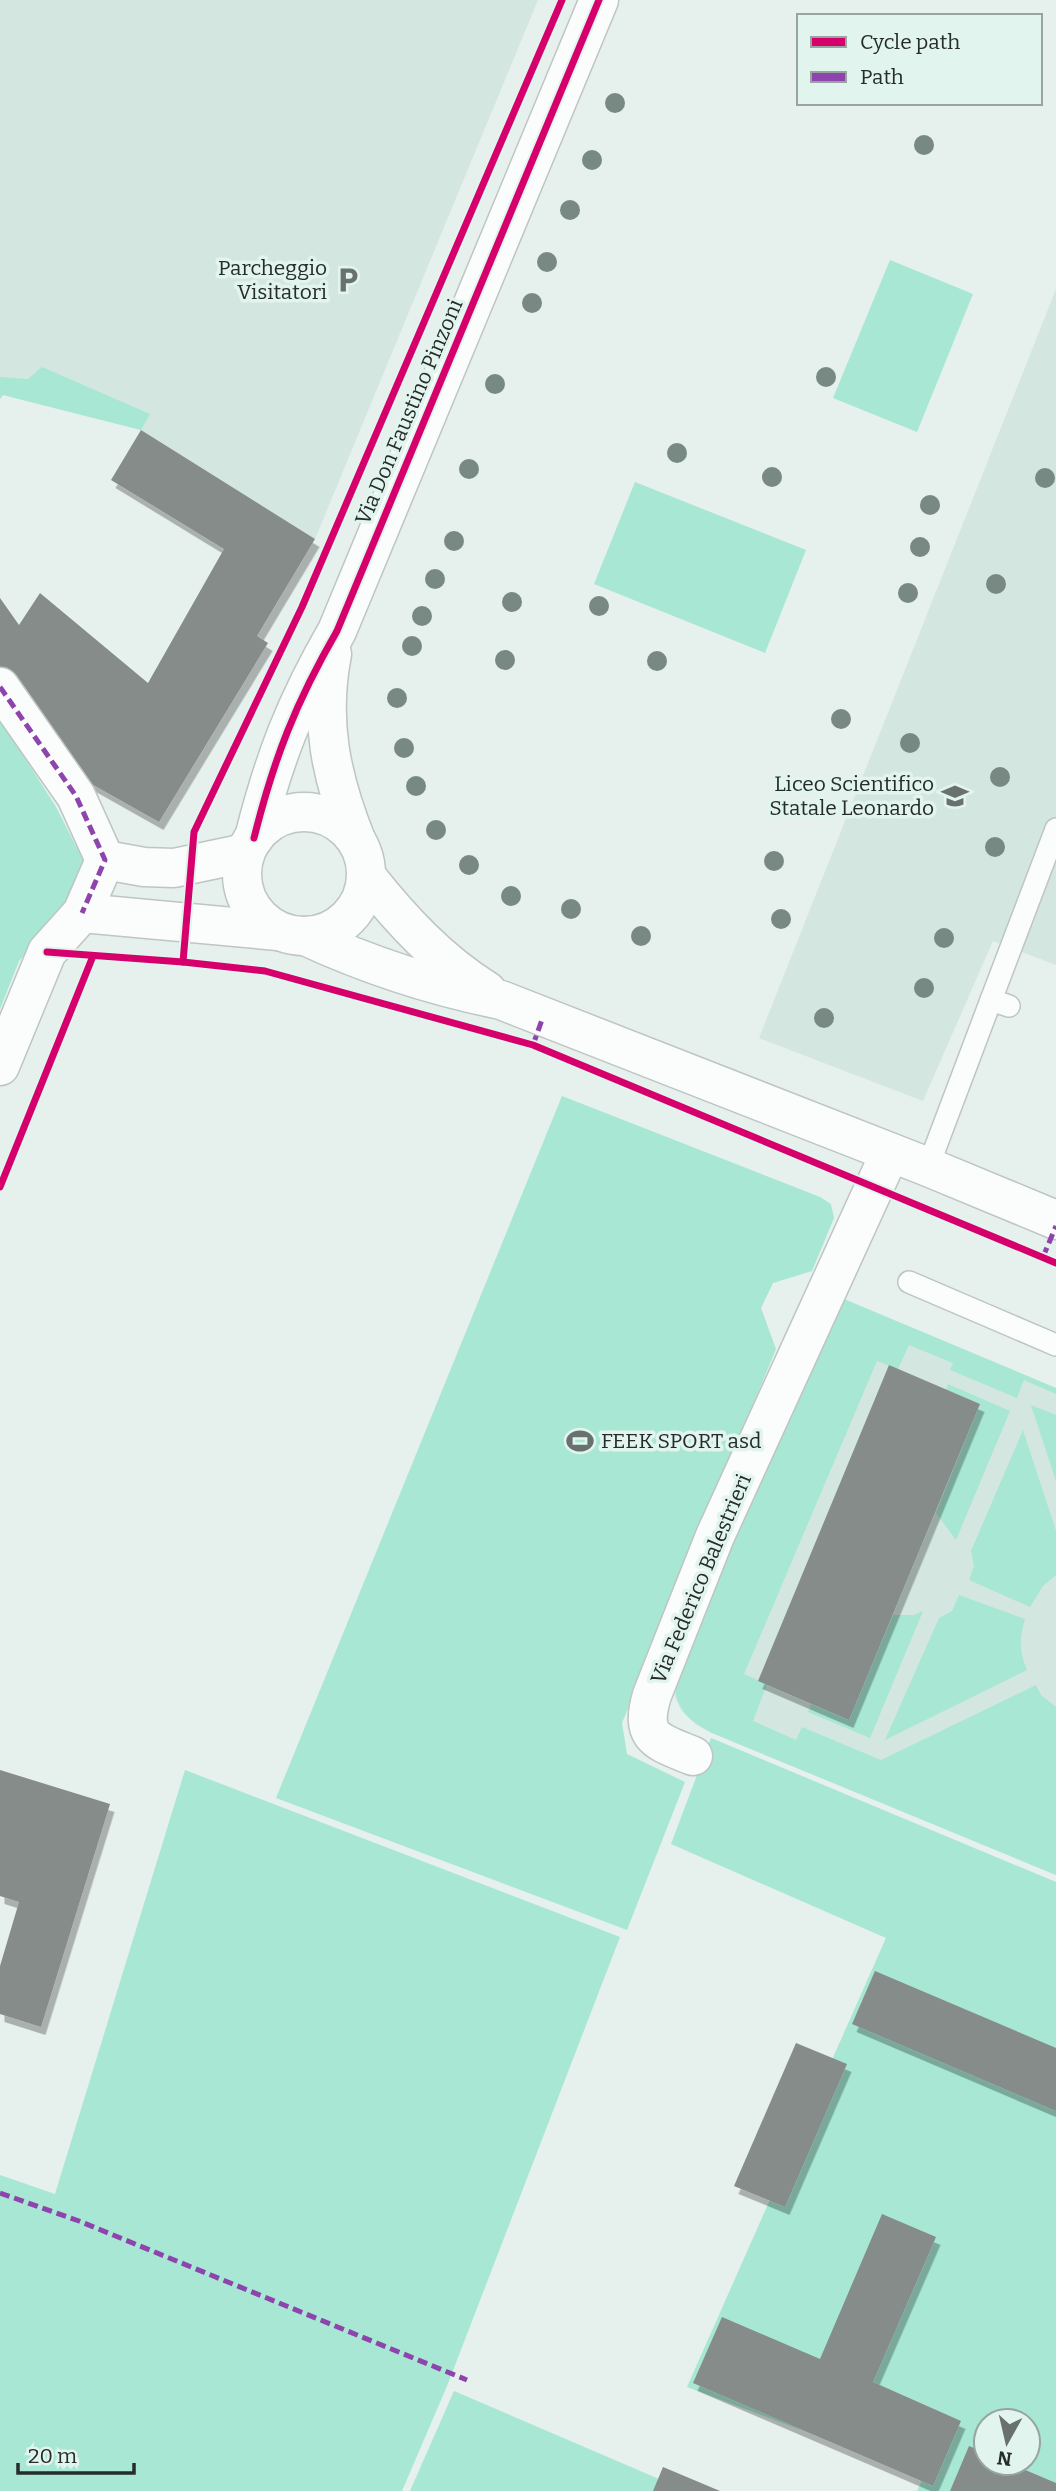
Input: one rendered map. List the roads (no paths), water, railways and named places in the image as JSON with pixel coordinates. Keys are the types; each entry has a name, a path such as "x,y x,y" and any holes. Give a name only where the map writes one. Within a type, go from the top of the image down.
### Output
{"street":[{"name":"Via Don Faustino Pinzoni","path":"250,845 267,784 286,731 309,680 337,631 599,0"},
{"name":"Via Don Faustino Pinzoni","path":"337,631 329,673 327,727 330,759 340,800 356,840"},
{"path":"0,687 76,796 105,860 82,913 47,952 0,1066"},
{"path":"82,913 292,934 324,933 340,925 354,912 363,895 367,877 365,858 356,840 343,825 325,816 306,813 286,815 268,824 250,845 242,871 244,890 251,907 263,921 292,934 352,958 401,976 450,990 501,1000 928,1167 1056,1220"},
{"path":"105,860 144,867 174,868 250,845"},
{"path":"367,877 395,913 427,946 462,975 501,1000"},
{"name":"Via Federico Balestrieri","path":"692,1756 657,1741 648,1728 646,1716 652,1695 715,1536 890,1153"}],"lane":[{"path":"928,1167 967,1092 1000,1003 1056,829"},
{"path":"909,1282 1056,1345"}],"place":[{"name":"Parcheggio Visitatori","path":"348,280"},
{"name":"Liceo Scientifico Statale Leonardo","path":"955,796"},
{"name":"FEEK SPORT asd","path":"580,1441"}]}
